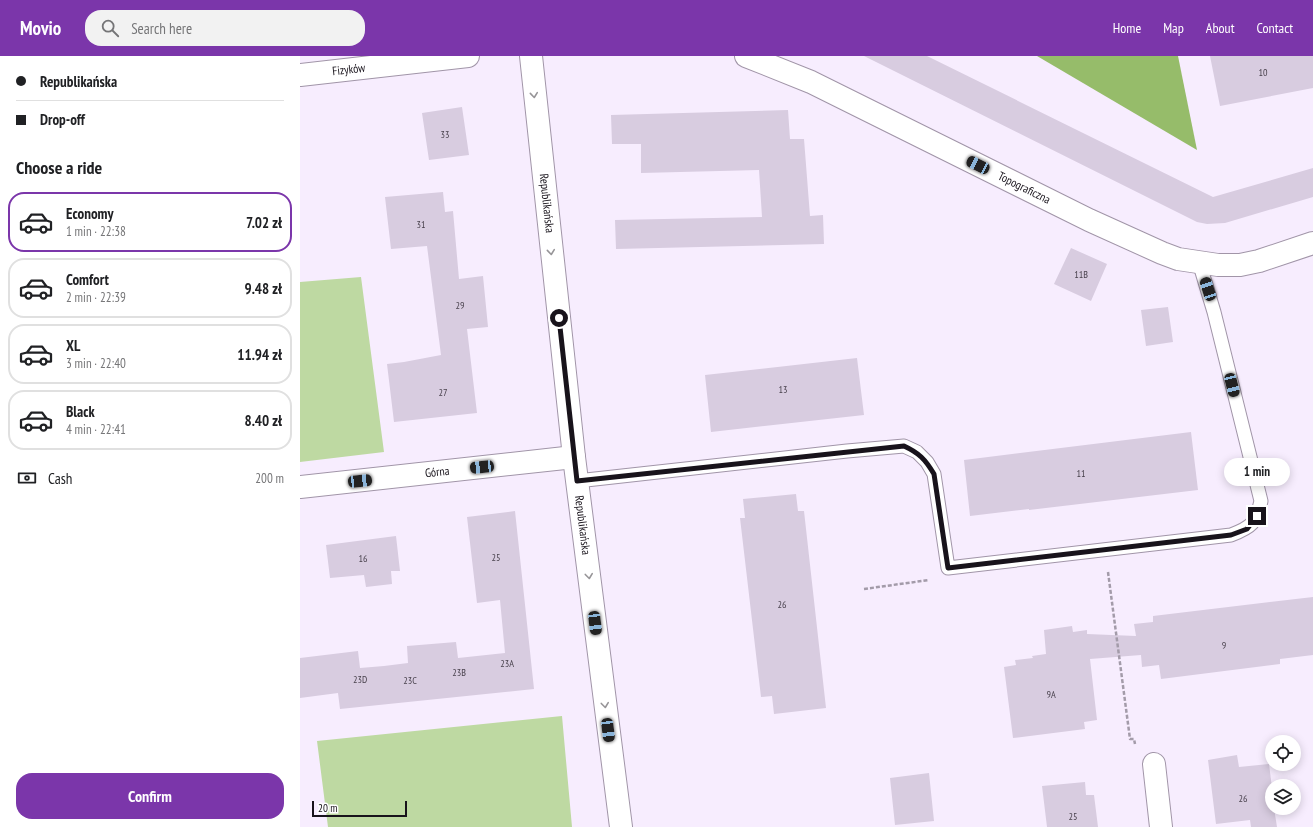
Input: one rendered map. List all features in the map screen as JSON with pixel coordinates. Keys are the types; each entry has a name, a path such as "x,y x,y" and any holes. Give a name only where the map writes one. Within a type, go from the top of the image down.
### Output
{"street":[{"name":"Fizyków","path":"300,75 468,56"},
{"name":"Republikańska","path":"531,56 574,457 621,827"},
{"name":"Topograficzna","path":"746,56 811,82 1082,217 1127,238 1178,259 1218,265 1240,265 1260,261 1313,243"},
{"name":"Górna","path":"300,487 574,457"},
{"path":"1154,764 1161,827"}],"lane":[{"path":"577,481 904,446 917,452 927,462 934,474 948,568 1231,535 1247,529 1257,516 1260,501 1214,312 1199,262"}],"path":[{"path":"1105,550 1130,739 1134,739 1136,758 1154,764"},
{"path":"864,588 934,580"}],"green space":[{"path":"1037,56 1178,56 1197,150"},
{"path":"361,277 384,452 300,462 300,282"},
{"path":"562,716 572,827 328,827 317,741"}],"building":[{"path":"864,56 927,56 1213,197 1313,168 1313,197 1225,223 1207,224 1197,222"},
{"path":"1210,56 1313,56 1313,88 1220,106"},
{"path":"462,107 469,155 429,160 422,113"},
{"path":"788,110 790,139 804,139 810,216 823,215 824,244 616,249 615,220 762,217 759,170 641,173 641,144 612,144 611,115"},
{"path":"443,192 445,212 453,211 459,279 483,276 488,327 467,329 477,413 394,422 387,364 441,355 427,246 391,249 385,197"},
{"path":"1071,248 1107,264 1091,301 1054,284"},
{"path":"1168,307 1173,342 1146,346 1141,310"},
{"path":"857,358 864,415 711,432 705,375"},
{"path":"1191,432 1198,490 970,516 964,460"},
{"path":"796,494 798,511 804,511 826,708 774,714 772,696 761,697 740,518 745,518 743,499"},
{"path":"515,511 534,689 340,709 338,693 300,698 300,658 358,651 360,668 384,666 408,663 407,646 456,642 458,658 505,653 500,600 477,603 467,517"},
{"path":"396,536 400,571 391,571 392,584 366,587 364,575 330,578 326,545"},
{"path":"1313,597 1313,655 1280,659 1280,664 1161,679 1159,665 1142,667 1141,655 1090,659 1097,720 1084,722 1085,729 1013,738 1004,667 1016,665 1015,660 1033,658 1032,656 1046,654 1044,630 1072,626 1073,632 1087,630 1087,634 1136,636 1134,624 1153,622 1153,616"},
{"path":"1237,755 1239,767 1265,764 1265,771 1270,771 1271,779 1265,779 1265,815 1275,815 1277,827 1251,827 1250,820 1216,824 1208,760"},
{"path":"929,773 934,821 895,825 890,778"},
{"path":"1085,782 1086,795 1094,795 1098,827 1047,827 1042,786"}],"route":[{"path":"559,318 577,481 815,454 904,446 917,452 927,462 934,474 948,568 1231,535 1247,529 1257,516"}]}
